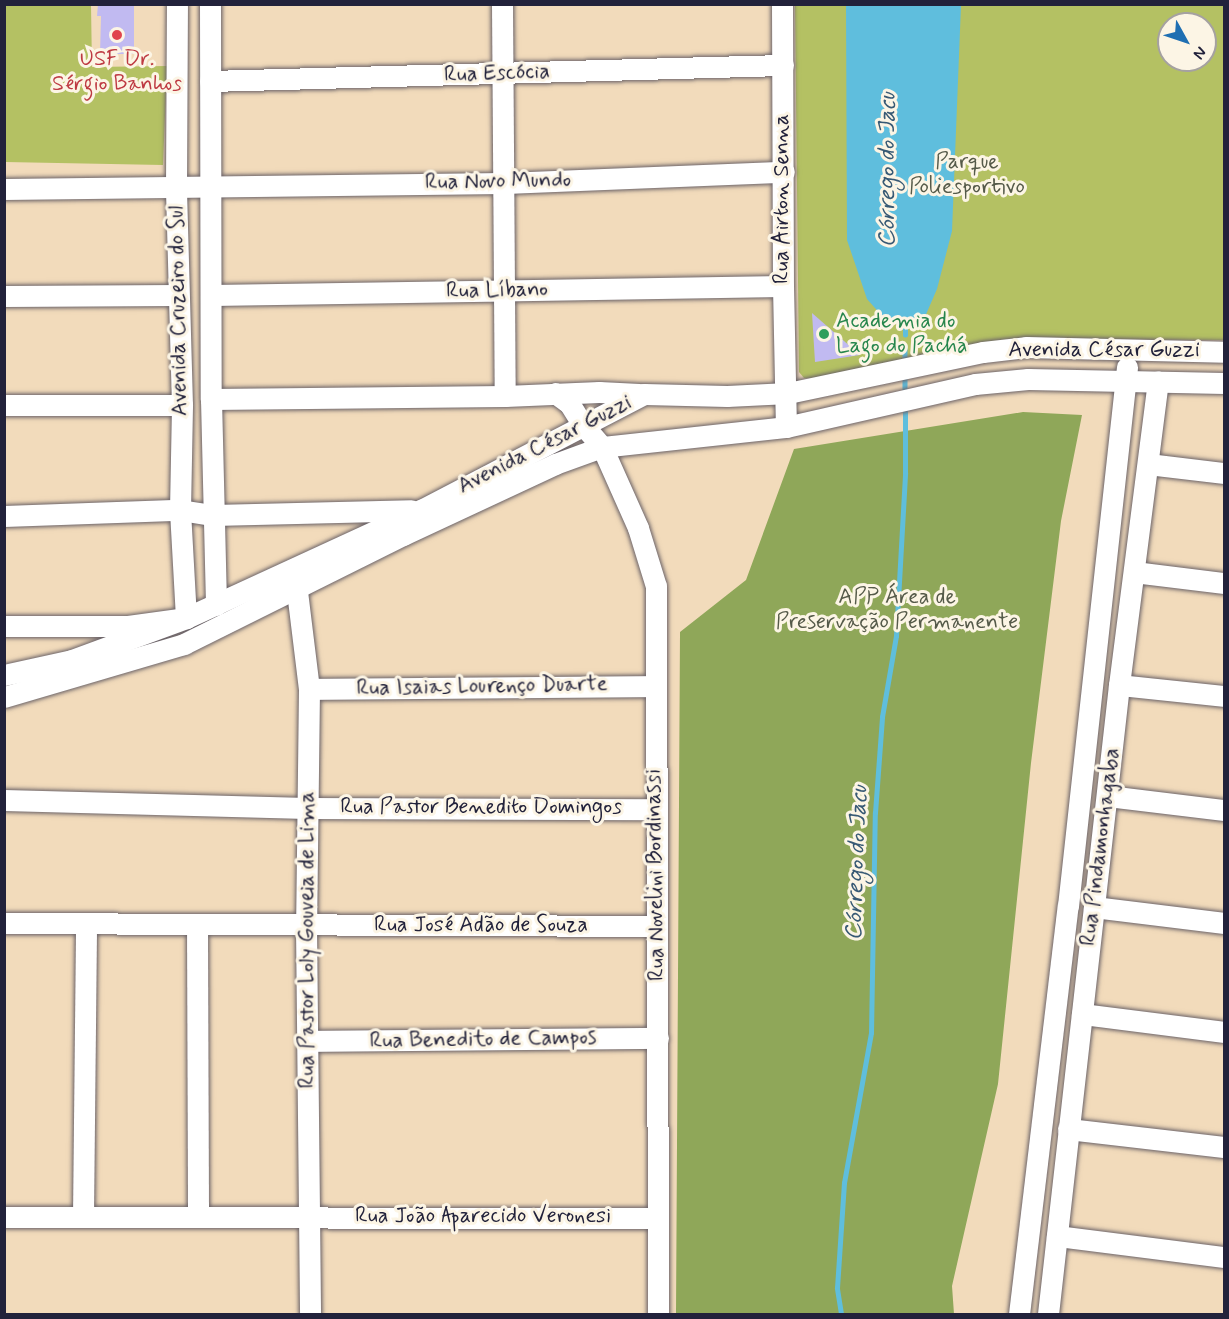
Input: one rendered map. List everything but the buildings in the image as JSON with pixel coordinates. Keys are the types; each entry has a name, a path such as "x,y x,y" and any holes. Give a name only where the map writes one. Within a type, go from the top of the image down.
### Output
{"street":[{"name":"Avenida Cruzeiro do Sul","path":"177,4 176,188 182,405 180,510 186,618"},
{"name":"Avenida Cruzeiro do Sul","path":"210,4 211,399 216,604"},
{"path":"502,4 507,291 506,396"},
{"name":"Rua Airton Senna","path":"782,4 783,286 788,393 786,427"},
{"name":"Rua Escócia","path":"210,81 783,65"},
{"name":"Rua Novo Mundo","path":"4,189 505,183 784,172"},
{"name":"Rua Líbano","path":"212,295 783,286"},
{"path":"4,297 178,295"},
{"name":"Avenida César Guzzi","path":"295,577 615,407 644,394 726,396 788,393 1026,347 1128,352 1224,352"},
{"path":"1019,1314 1068,906 1128,352"},
{"name":"Avenida César Guzzi","path":"4,675 72,660 186,618 216,604 295,577 544,469 602,447 626,442 786,427 975,384 1028,379 1224,383"},
{"name":"Rua Pindamonhagaba","path":"1048,1314 1119,685 1158,381"},
{"path":"211,399 506,396 555,393 644,394"},
{"name":"Rua Novelini Bordinassi","path":"555,393 574,409 583,425 602,447 638,528 656,586 658,1314"},
{"path":"4,405 182,405"},
{"path":"615,407 607,416 607,425 614,435 626,442"},
{"path":"1148,464 1224,473"},
{"path":"4,516 180,510 213,515 421,510"},
{"path":"1134,572 1224,583"},
{"path":"4,697 184,644 295,577"},
{"name":"Rua Pastor Loly Gouveia de Lima","path":"295,577 309,689 306,926 310,1314"},
{"path":"4,626 128,626 186,618"},
{"path":"1119,685 1224,696"},
{"name":"Rua Isaias Lourenço Duarte","path":"309,689 655,686"},
{"path":"1108,796 1224,810"},
{"name":"Rua Pastor Benedito Domingos","path":"4,800 307,808 655,809"},
{"path":"1094,907 1224,923"},
{"name":"Rua José Adão de Souza","path":"4,922 306,926 656,926"},
{"path":"82,1217 86,924"},
{"path":"197,924 198,1216"},
{"path":"1082,1014 1224,1032"},
{"name":"Rua Benedito de Campos","path":"308,1041 658,1038"},
{"path":"1068,1129 1224,1147"},
{"name":"Rua João Aparecido Veronesi","path":"4,1217 657,1218"},
{"path":"1057,1236 1224,1257"}],"green space":[{"path":"4,5 91,5 92,67 167,66 163,165 5,162"},
{"name":"Parque Poliesportivo","path":"795,5 1224,5 1224,340 1009,339 816,379 804,378 799,372"},
{"name":"APP Área de Preservação Permanente","path":"1023,412 1082,415 1061,521 1031,763 998,1084 952,1286 954,1314 676,1314 680,632 746,580 794,449"}],"water":[{"path":"846,5 961,5 952,231 937,289 924,319 890,325 867,299 847,240"}],"waterway":[{"name":"Córrego do Jacu","path":"905,317 905,335"},
{"name":"Córrego do Jacu","path":"905,346 905,359"},
{"name":"Córrego do Jacu","path":"905,376 905,394"},
{"name":"Córrego do Jacu","path":"841,1314 837,1288 844,1183 871,1033 875,813 882,717 896,636 905,473 905,412"}],"place":[{"name":"USF Dr. Sérgio Banhos","path":"117,35"},
{"name":"Academia do Lago do Pachá","path":"824,334"}]}
